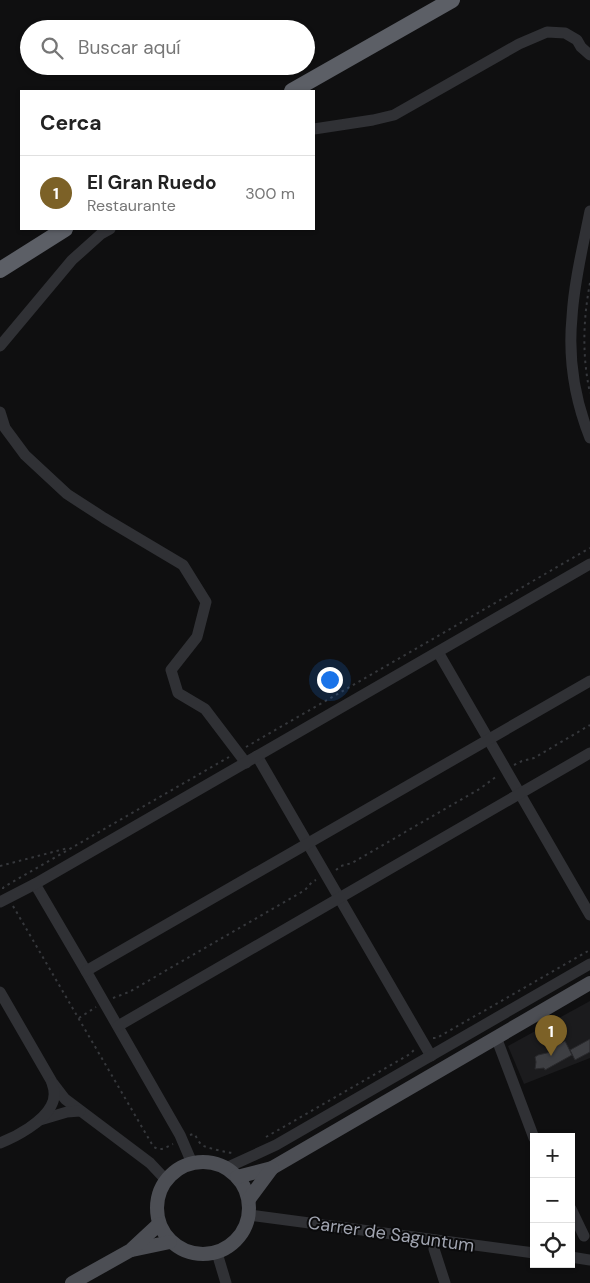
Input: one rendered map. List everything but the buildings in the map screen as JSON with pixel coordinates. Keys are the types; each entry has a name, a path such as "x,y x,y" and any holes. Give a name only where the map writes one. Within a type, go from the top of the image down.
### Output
{"highway":[{"path":"294,90 452,0"},
{"path":"0,270 63,230"}],"main road":[{"path":"237,1177 272,1168 590,983"},
{"path":"208,1162 226,1168 237,1177 244,1187 248,1199 249,1215 245,1228 238,1238 229,1247 217,1253 205,1255 192,1254 170,1242 159,1224 156,1209 158,1194 166,1180 177,1169 192,1163 208,1162"},
{"path":"248,1199 272,1168"},
{"path":"72,1283 131,1250 159,1224"},
{"path":"131,1250 170,1242"}],"street":[{"path":"315,129 394,115 518,44 547,32 565,34 577,40 581,47 590,55"},
{"path":"590,211 575,291 571,347 575,384 590,438"},
{"path":"0,346 72,260 108,230"},
{"path":"0,412 5,428 25,454 67,494 183,565 206,602 197,637 170,670 178,694 204,709 246,763"},
{"path":"4,900 35,884 590,564"},
{"path":"438,652 590,915"},
{"path":"86,971 590,681"},
{"path":"118,1026 590,753"},
{"path":"257,756 431,1056"},
{"path":"35,884 183,1140 192,1163"},
{"path":"226,1168 276,1145 590,964"},
{"path":"0,992 52,1082 65,1099 150,1163 166,1180"},
{"path":"496,1037 532,1133"},
{"path":"0,1143 23,1132 47,1113 52,1105 55,1092 52,1082"},
{"path":"38,1121 67,1112 80,1111"},
{"name":"Carrer de Saguntum","path":"249,1215 530,1252"},
{"path":"575,1217 584,1236"},
{"path":"434,1249 445,1283"},
{"path":"217,1253 226,1283"},
{"path":"575,1258 590,1260"}],"path":[{"path":"590,283 586,302 584,337 585,366 590,393"},
{"path":"238,1154 205,1147 201,1145 193,1134 161,1150 157,1150 153,1146 4,900 4,886 590,548"},
{"path":"0,866 72,848 77,848 83,856"},
{"path":"263,1139 410,1054 433,1038 437,1038 590,950"}],"shaded area":[{"path":"590,1001 590,1058 524,1084 508,1046"}],"place":[{"name":"El Gran Ruedo","path":"551,1056"}]}
